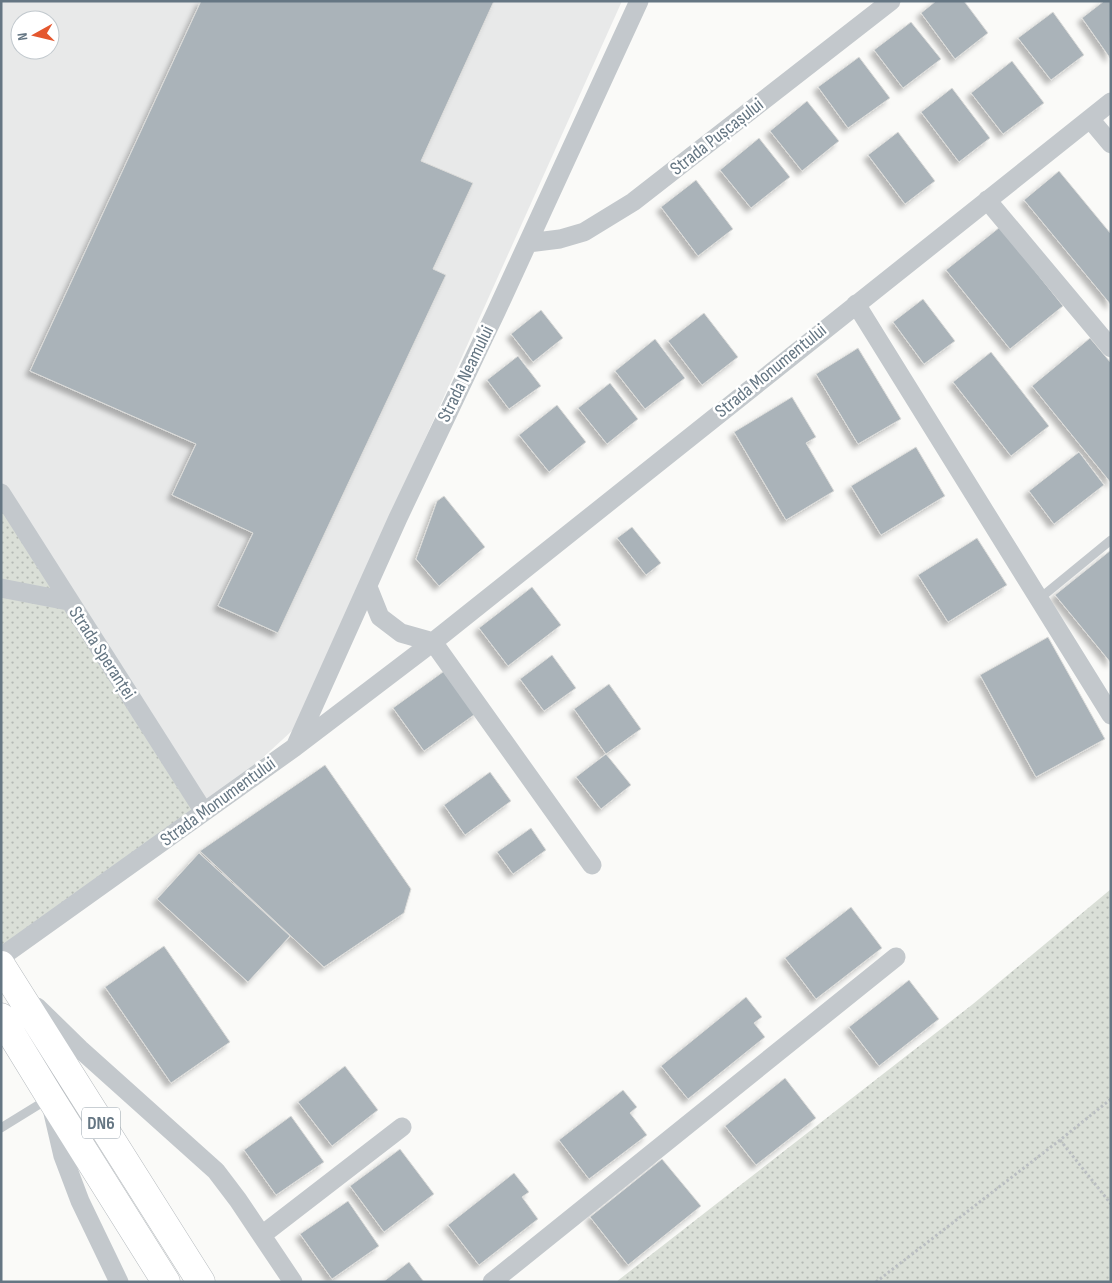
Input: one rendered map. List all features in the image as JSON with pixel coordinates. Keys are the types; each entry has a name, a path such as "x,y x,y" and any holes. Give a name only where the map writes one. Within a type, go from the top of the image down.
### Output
{"main road":[{"name":"DN6","path":"7,973 201,1282"},
{"name":"DN6","path":"1,1017 166,1282"}],"street":[{"name":"Strada Neamului","path":"295,747 398,518 528,243 639,1"},
{"name":"Strada Pușcașului","path":"528,243 560,239 584,232 625,207 891,1"},
{"name":"Strada Monumentului","path":"1,957 295,747 433,642 1111,102"},
{"path":"1090,119 1111,144"},
{"path":"987,200 1111,348"},
{"path":"856,304 1111,715"},
{"name":"Strada Speranței","path":"1,493 204,812"},
{"path":"368,587 380,617 402,633 433,642 592,865"},
{"path":"1,588 68,601"},
{"path":"492,1282 896,957"},
{"path":"7,973 87,1056 208,1163 224,1181 294,1282"},
{"path":"50,1097 63,1156 80,1200 120,1282"},
{"path":"262,1235 402,1127"}],"lane":[{"path":"1039,598 1111,540"},
{"path":"1,1128 50,1097"}],"path":[{"path":"876,1282 1111,1099"},
{"path":"1060,1140 1111,1204"}],"shaded area":[{"path":"1,1 622,1 295,728 204,812 1,489"},
{"path":"1,493 204,812 1,957"},
{"path":"1111,889 1111,1282 616,1282 973,1004"}],"building":[{"path":"201,1 494,1 421,161 473,183 433,269 446,275 278,633 218,606 253,533 172,495 196,444 30,371"},
{"path":"936,1 964,1 988,33 955,59 921,13"},
{"path":"1104,1 1111,1 1110,58 1082,18"},
{"path":"1053,12 1084,55 1051,80 1018,38"},
{"path":"911,22 941,59 903,88 874,50"},
{"path":"859,57 890,98 848,128 818,87"},
{"path":"1012,61 1044,103 1003,134 971,93"},
{"path":"952,88 990,138 959,162 921,112"},
{"path":"807,101 839,141 802,171 770,131"},
{"path":"898,132 935,181 905,204 868,155"},
{"path":"759,138 790,177 751,208 720,170"},
{"path":"1059,171 1111,234 1111,305 1024,200"},
{"path":"696,180 733,229 698,256 661,207"},
{"path":"1000,227 1063,306 1010,349 946,270"},
{"path":"923,299 955,341 924,364 893,322"},
{"path":"541,310 563,338 533,362 511,334"},
{"path":"704,313 738,357 702,385 668,341"},
{"path":"1090,338 1111,363 1111,483 1032,386"},
{"path":"655,339 685,378 645,409 615,371"},
{"path":"858,348 901,419 858,444 816,374"},
{"path":"991,352 1049,426 1011,456 953,382"},
{"path":"518,356 541,386 509,409 487,380"},
{"path":"610,383 638,419 607,444 578,408"},
{"path":"792,397 816,437 806,443 834,491 786,520 734,432"},
{"path":"557,405 586,442 549,472 519,435"},
{"path":"916,447 945,496 881,535 851,486"},
{"path":"1079,452 1104,485 1054,524 1029,491"},
{"path":"444,496 485,547 439,586 416,559 437,501"},
{"path":"632,527 661,563 646,575 617,538"},
{"path":"977,538 1007,585 948,622 918,575"},
{"path":"1111,550 1111,663 1055,595"},
{"path":"532,587 561,625 508,666 479,628"},
{"path":"1048,637 1105,739 1036,777 980,675"},
{"path":"552,655 576,688 544,711 520,679"},
{"path":"447,669 478,712 424,751 393,708"},
{"path":"609,684 641,729 606,754 574,709"},
{"path":"606,754 631,785 601,809 576,777"},
{"path":"325,765 411,889 404,913 324,967 200,851"},
{"path":"490,772 511,801 465,835 444,805"},
{"path":"531,828 546,850 513,874 497,852"},
{"path":"199,853 290,936 248,982 157,899"},
{"path":"851,907 882,948 816,999 785,958"},
{"path":"164,946 230,1042 171,1083 105,987"},
{"path":"909,980 939,1019 879,1066 849,1027"},
{"path":"746,997 762,1017 754,1023 765,1037 688,1099 661,1066"},
{"path":"345,1066 378,1110 332,1146 298,1102"},
{"path":"785,1078 816,1118 756,1165 725,1126"},
{"path":"623,1090 637,1107 630,1113 647,1135 589,1179 559,1140"},
{"path":"291,1116 324,1162 276,1195 244,1150"},
{"path":"400,1149 434,1194 384,1232 350,1186"},
{"path":"662,1159 701,1206 628,1265 590,1217"},
{"path":"514,1173 529,1192 522,1197 538,1219 479,1265 448,1225"},
{"path":"348,1201 379,1246 332,1279 300,1234"},
{"path":"409,1262 424,1282 383,1282"}]}
